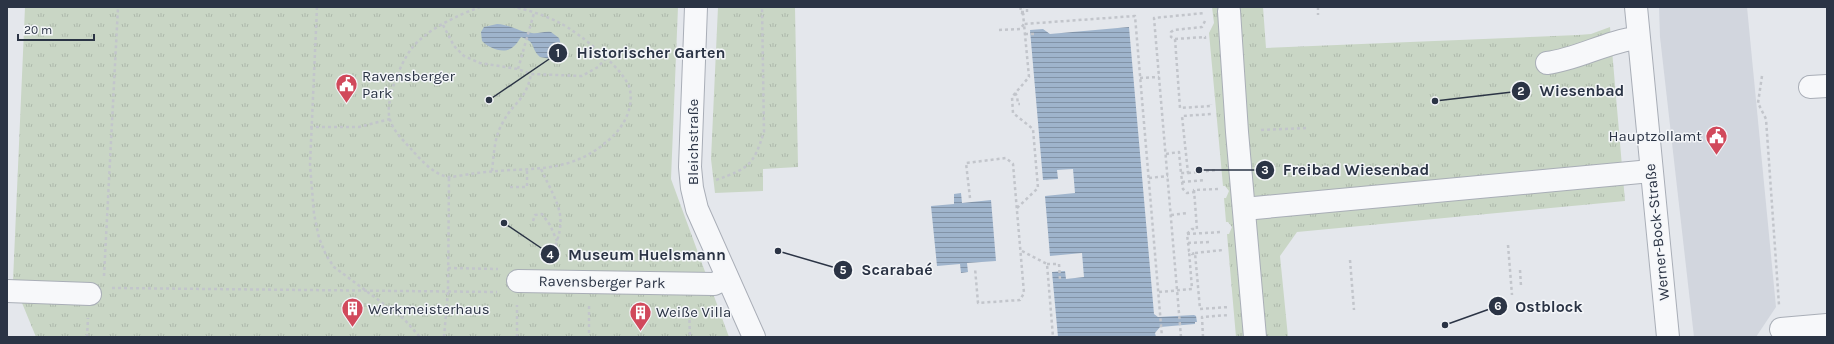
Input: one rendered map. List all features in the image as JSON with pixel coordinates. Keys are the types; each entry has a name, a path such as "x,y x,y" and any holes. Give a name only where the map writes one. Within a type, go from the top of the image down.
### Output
{"street":[{"name":"Bleichstraße","path":"696,7 690,148 692,188 697,209 754,337"},
{"name":"Werner-Bock-Straße","path":"1636,7 1668,337"},
{"path":"1229,11 1237,132 1255,337"},
{"path":"1548,63 1569,59 1623,40 1638,38"},
{"path":"1244,209 1651,171"},
{"name":"Ravensberger Park","path":"518,287 548,282 714,284 727,278"},
{"path":"7,291 97,291"},
{"path":"1781,329 1827,326"}],"path":[{"path":"97,291 118,7"},
{"path":"317,7 310,127 314,214 318,238 326,255 334,267 404,319 420,337"},
{"path":"480,7 461,14 443,25 424,37 412,49 395,80 390,98 390,119 394,128 413,151 434,171 449,177 492,171 541,169 571,163 597,150 612,138 626,118 631,100 630,89 626,80 607,58 562,24 514,7"},
{"path":"692,188 740,171 750,162 758,150 764,132 762,7"},
{"path":"1318,7 1318,15"},
{"path":"1018,208 1038,188 1033,129 1013,113 1012,97 1029,76 1024,24 1024,14 1027,12 1024,8"},
{"path":"518,69 534,13"},
{"path":"1181,335 1180,308 1154,18 1208,13"},
{"path":"999,30 1020,29 1024,24 1135,16 1162,336"},
{"path":"1207,17 1202,27 1174,30 1171,32 1171,37 1175,40 1180,108 1211,106"},
{"path":"443,25 454,46 464,56 480,64 518,69 531,74 582,76 598,68 607,58"},
{"path":"1025,34 1036,34"},
{"path":"1175,40 1205,37"},
{"path":"492,171 494,149 498,132 510,111 524,97 531,74"},
{"path":"1762,76 1758,103 1766,118 1781,329"},
{"path":"1140,78 1159,77"},
{"path":"1015,94 1017,96 1018,104 1020,104"},
{"path":"1188,173 1182,116 1212,114"},
{"path":"310,127 359,127 390,119"},
{"path":"1237,132 1306,128"},
{"path":"1166,154 1179,152 1183,189 1187,193 1195,192 1194,190 1218,189"},
{"path":"970,198 966,163 1006,158 1013,164 1022,251 1024,293 1020,300 978,303 975,268"},
{"path":"541,169 560,211 562,220 557,242 548,265 548,282"},
{"path":"510,187 528,187 527,170"},
{"path":"1181,173 1217,170"},
{"path":"1149,178 1168,176"},
{"path":"444,337 448,291 449,177"},
{"path":"1182,182 1205,180"},
{"path":"1187,234 1192,229 1197,229 1195,192"},
{"path":"1171,215 1188,213"},
{"path":"533,221 535,215 542,214 548,221 557,242"},
{"path":"1187,234 1222,232"},
{"path":"1159,292 1192,289 1187,234"},
{"path":"1188,243 1210,242"},
{"path":"1508,246 1512,294"},
{"path":"1189,251 1192,254 1223,250"},
{"path":"1022,251 1047,264 1059,264 1060,280"},
{"path":"1196,253 1200,309 1229,307"},
{"path":"1350,260 1354,310"},
{"path":"1047,264 1053,337"},
{"path":"448,268 498,269"},
{"path":"1520,270 1521,286"},
{"path":"589,282 590,337"},
{"path":"689,284 690,337"},
{"path":"517,337 518,287"},
{"name":"Ravensberger Park","path":"97,291 448,291 518,287"},
{"path":"1203,337 1202,317 1230,315"}],"shaded area":[{"name":"Hauptzollamt","path":"1659,7 1747,7 1776,307 1756,337 1694,337 1660,37"}],"green space":[{"name":"Ravensberger Park","path":"25,7 678,7 671,179 729,337 36,337 13,281"},
{"path":"718,7 795,7 798,167 763,169 763,191 715,193 711,159"},
{"path":"1212,7 1263,7 1266,48 1578,35 1591,34 1610,27 1625,201 1297,232 1280,256 1288,337 1236,337 1227,234 1229,234 1232,227 1228,222 1226,222 1224,198 1226,198 1229,191 1225,186 1223,186 1209,33 1214,23"}],"water":[{"path":"497,24 527,32 551,32 559,38 561,45 559,52 551,59 540,57 531,43 521,37 515,45 509,49 497,50 482,41 481,32 484,27"},
{"path":"1129,27 1154,314 1158,317 1194,315 1196,316 1197,322 1195,322 1195,324 1160,327 1155,333 1156,337 1058,337 1052,272 1065,271 1066,279 1084,277 1082,253 1050,256 1045,196 1075,193 1073,169 1057,170 1058,179 1043,180 1030,30 1043,29 1050,34"},
{"path":"961,193 962,203 991,200 996,261 967,263 968,272 961,273 960,264 937,266 931,206 954,204 954,194"}],"place":[{"name":"Historischer Garten","path":"489,100"},
{"name":"Wiesenbad","path":"1435,101"},
{"name":"Ravensberger Park","path":"347,104"},
{"name":"Hauptzollamt","path":"1717,156"},
{"name":"Freibad Wiesenbad","path":"1199,170"},
{"name":"Museum Huelsmann","path":"504,223"},
{"name":"Scarabaé","path":"778,251"},
{"name":"Ostblock","path":"1445,325"},
{"name":"Werkmeisterhaus","path":"352,328"},
{"name":"Weiße Villa","path":"640,332"}]}
